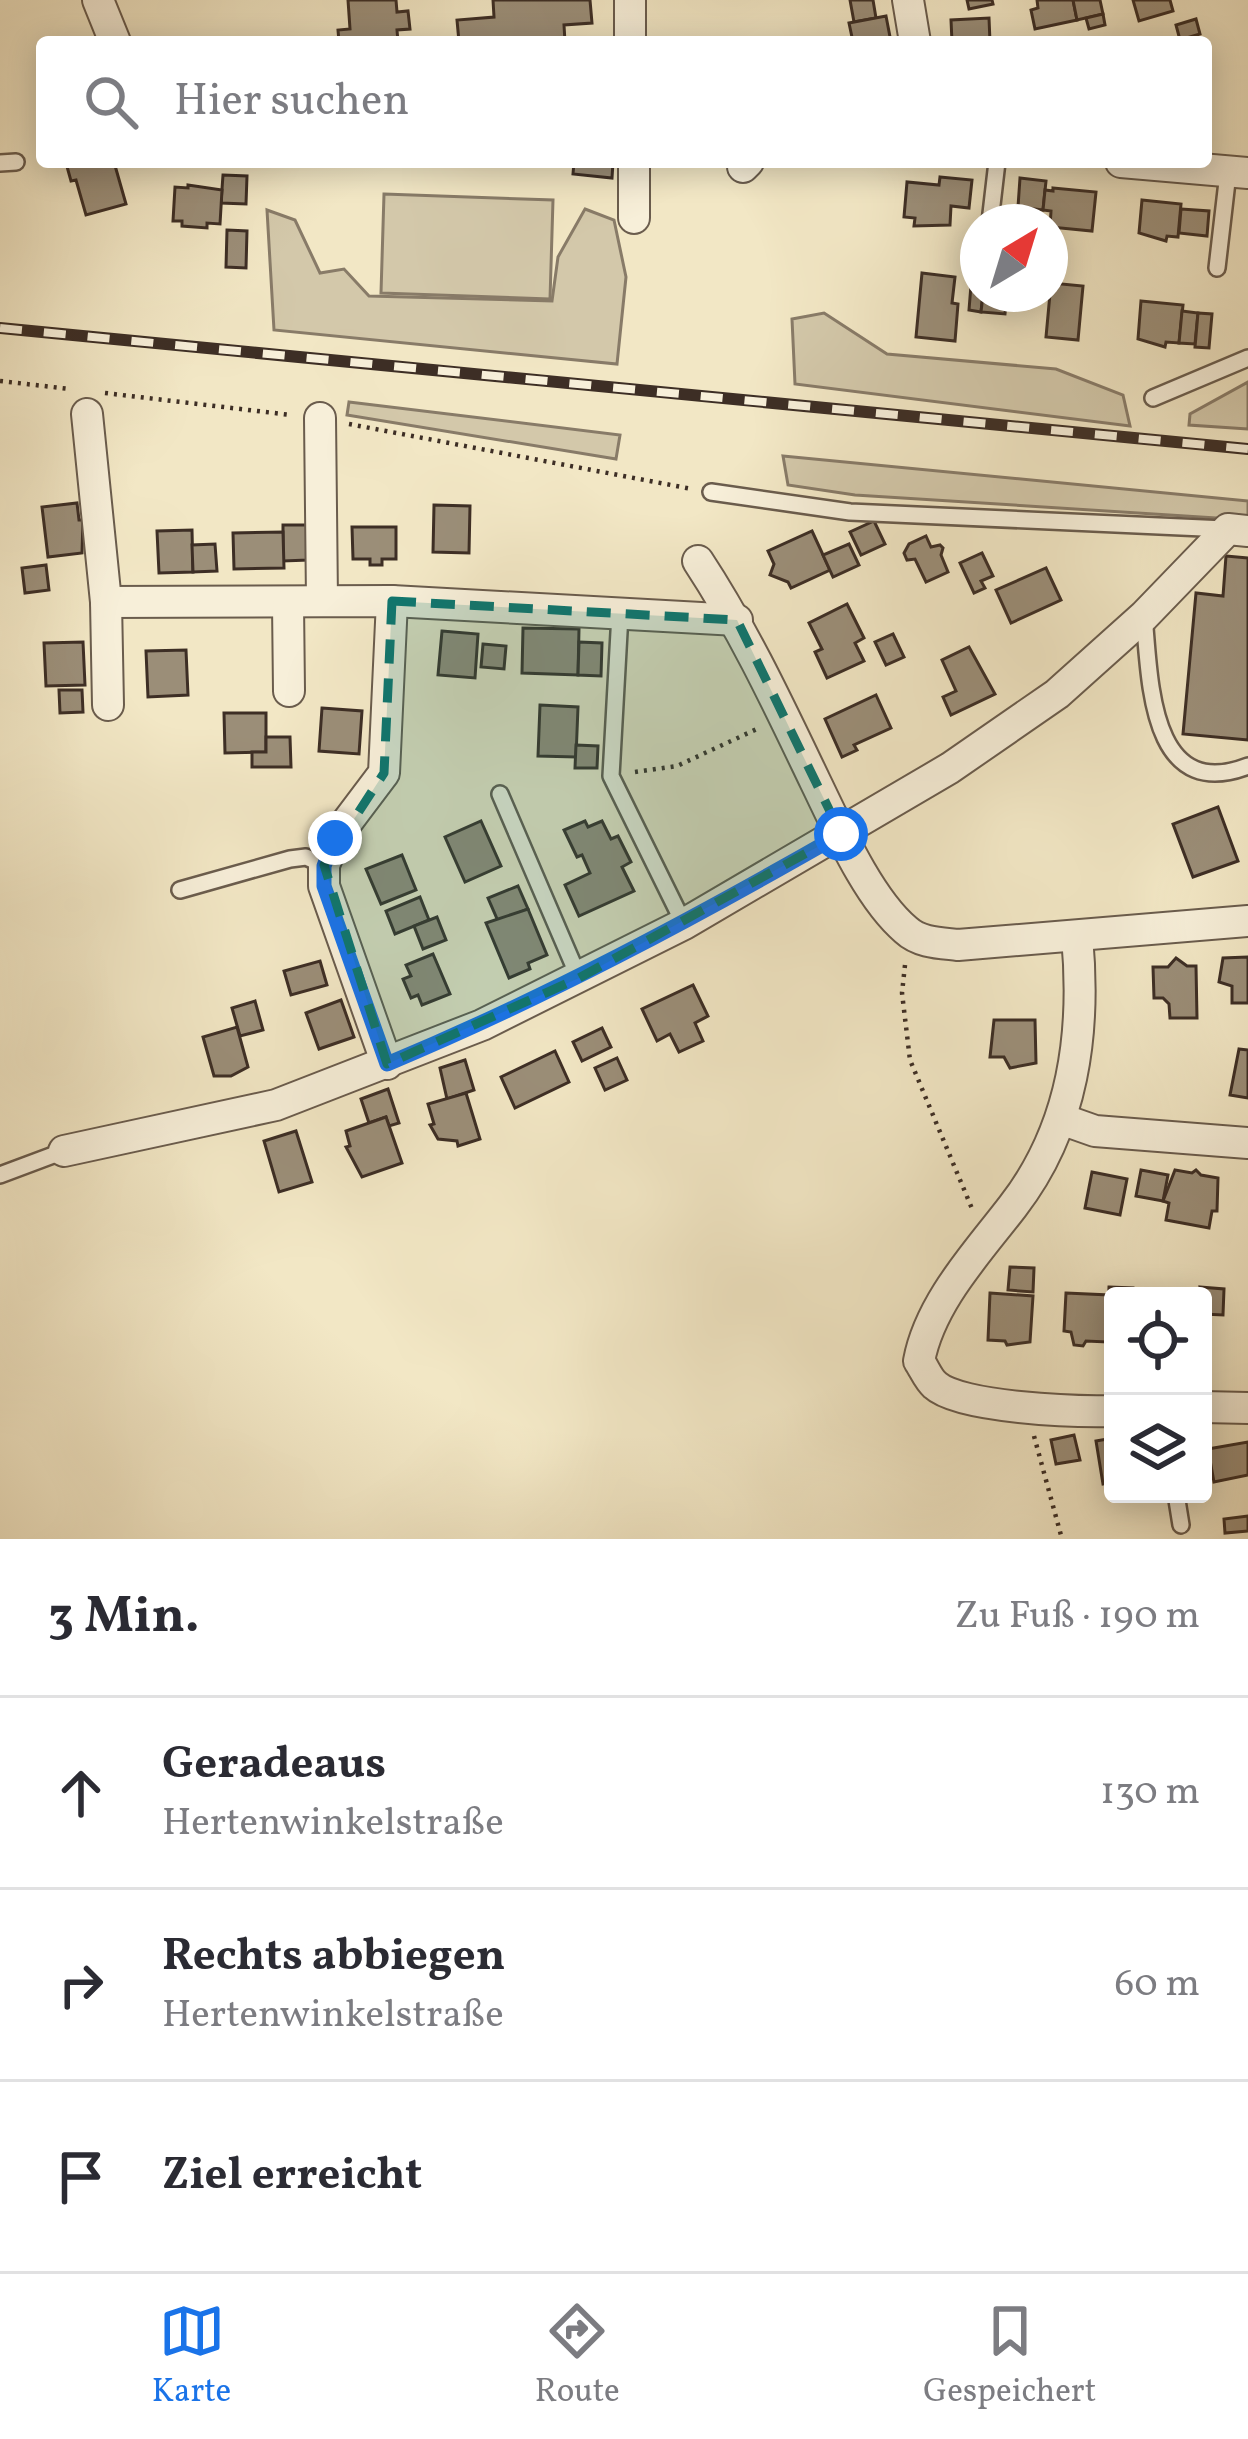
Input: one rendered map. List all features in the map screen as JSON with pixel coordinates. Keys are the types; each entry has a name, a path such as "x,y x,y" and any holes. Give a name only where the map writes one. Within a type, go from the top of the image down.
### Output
{"street":[{"path":"98,0 113,36"},
{"path":"630,0 630,36"},
{"path":"908,0 914,36"},
{"path":"634,168 634,218"},
{"path":"1185,168 1238,173"},
{"path":"82,398 106,602 108,705"},
{"path":"320,418 322,600"},
{"path":"64,1150 276,1105 387,1064 579,978 684,924 950,768 1057,694 1238,530"},
{"path":"698,561 737,620 841,834 888,911 909,934 958,945 1248,922"},
{"path":"106,602 392,601 737,620"},
{"path":"387,1064 324,886 324,866 335,838 384,773 392,601"},
{"path":"288,604 290,691"},
{"path":"1077,936 1081,977 1076,1069 1061,1119 1041,1164 923,1338 919,1361 934,1384 953,1395 1026,1407 1104,1411"},
{"path":"1061,1119 1095,1130 1248,1143"},
{"path":"1212,1407 1248,1408"}],"lane":[{"path":"992,204 996,168"},
{"path":"1217,268 1238,173"},
{"path":"1153,398 1248,358"},
{"path":"711,492 850,512 1238,530"},
{"path":"620,614 611,776 684,924"},
{"path":"1144,616 1153,713 1166,742 1188,766 1227,774 1248,766"},
{"path":"500,794 579,978"},
{"path":"180,890 290,859 306,857 324,866"},
{"path":"0,1175 64,1150"},
{"path":"1177,1503 1181,1525"}],"path":[{"path":"0,381 82,398 320,418 711,492"},
{"path":"611,776 677,766 784,717"},
{"path":"909,934 902,993 910,1060 969,1204 989,1236"},
{"path":"1026,1407 1062,1539"}],"highlighted area":[{"path":"392,601 737,620 841,834 579,978 387,1064 324,865 384,773"}],"shaded area":[{"path":"384,194 553,200 550,299 381,293"},
{"path":"585,209 614,220 626,277 617,364 274,330 267,210 295,220 320,273 344,269 369,296 552,301 558,257"},
{"path":"824,313 887,354 1056,369 1123,395 1130,426 795,384 792,319"},
{"path":"1248,382 1248,429 1189,425 1190,414"},
{"path":"349,402 620,435 616,459 347,415"},
{"path":"783,456 1248,501 1248,520 855,495 788,485"}],"building":[{"path":"348,0 396,0 397,12 408,11 410,29 397,30 398,36 338,36 338,30 350,29"},
{"path":"493,0 590,0 592,23 564,25 565,36 458,36 457,20 494,17"},
{"path":"850,0 873,0 876,18 854,22"},
{"path":"967,0 992,0 993,4 969,9"},
{"path":"1037,0 1073,0 1077,20 1035,29 1031,10 1038,8"},
{"path":"1073,0 1100,0 1103,14 1077,20"},
{"path":"1133,0 1170,0 1173,11 1139,21"},
{"path":"1103,14 1105,25 1089,29 1086,18"},
{"path":"886,16 890,36 852,36 849,23"},
{"path":"989,18 990,36 952,36 951,20"},
{"path":"1196,19 1200,34 1179,36 1176,25"},
{"path":"67,168 116,168 126,204 86,215 76,180 71,181"},
{"path":"574,168 613,168 612,178 573,174"},
{"path":"223,175 247,176 246,204 221,203"},
{"path":"940,177 972,180 969,204 951,206 950,225 914,226 915,218 904,217 907,182 939,185"},
{"path":"1020,178 1046,181 1044,204 1018,204"},
{"path":"175,187 222,190 220,224 207,223 207,228 173,221"},
{"path":"1045,190 1096,192 1092,231 1068,229 1068,204 1044,204"},
{"path":"1142,200 1181,204 1178,237 1167,236 1166,241 1139,233"},
{"path":"1181,209 1209,211 1207,236 1179,233"},
{"path":"227,230 247,231 246,268 226,267"},
{"path":"922,273 955,277 955,341 916,337"},
{"path":"1068,285 1083,286 1078,340 1046,337 1048,312 1068,312"},
{"path":"1141,301 1183,305 1179,343 1166,342 1165,347 1138,339"},
{"path":"1182,311 1198,313 1195,344 1179,343"},
{"path":"1198,313 1212,314 1209,348 1195,347"},
{"path":"77,503 79,520 83,520 82,553 48,557 42,507"},
{"path":"434,505 470,506 469,553 433,552"},
{"path":"874,521 885,544 861,555 850,532"},
{"path":"283,525 307,525 308,560 283,561"},
{"path":"352,527 396,527 396,559 370,565 370,559 353,559"},
{"path":"192,530 193,572 159,573 157,531"},
{"path":"812,531 830,570 791,588 770,575 774,564 768,551"},
{"path":"283,532 284,568 234,569 233,533"},
{"path":"926,536 931,547 943,548 948,572 926,582 915,559 907,560 904,553 909,544"},
{"path":"215,544 217,571 193,572 192,545"},
{"path":"849,544 859,565 833,577 823,555"},
{"path":"982,553 993,576 981,581 985,588 974,593 960,563"},
{"path":"1226,556 1248,558 1248,740 1183,734 1196,593 1223,596"},
{"path":"46,565 49,590 25,593 22,568"},
{"path":"1046,568 1061,600 1011,623 996,590"},
{"path":"847,604 864,638 855,643 864,661 827,678 815,652 822,649 809,623"},
{"path":"523,628 579,629 578,675 522,673"},
{"path":"442,631 478,634 475,678 438,675"},
{"path":"893,634 904,657 886,665 875,642"},
{"path":"83,642 85,685 46,686 44,643"},
{"path":"579,642 602,643 601,676 578,675"},
{"path":"483,644 506,646 504,669 481,667"},
{"path":"969,647 995,694 951,715 943,697 956,691 942,660"},
{"path":"186,650 188,695 148,697 146,651"},
{"path":"59,690 82,690 83,712 60,713"},
{"path":"876,695 891,728 854,745 857,750 842,757 825,719"},
{"path":"540,705 578,707 576,757 538,756"},
{"path":"322,708 362,711 359,754 319,751"},
{"path":"224,713 266,713 266,752 225,753"},
{"path":"266,737 290,737 291,767 252,767 252,752 266,752"},
{"path":"576,745 598,746 597,768 575,768"},
{"path":"1218,807 1238,861 1193,877 1173,824"},
{"path":"481,821 501,866 465,882 445,837"},
{"path":"585,821 588,827 602,821 611,839 618,836 631,862 622,867 634,891 579,916 565,885 590,873 564,830"},
{"path":"402,855 416,890 381,904 366,869"},
{"path":"518,886 528,909 498,921 488,898"},
{"path":"420,897 429,920 395,934 386,911"},
{"path":"528,909 547,955 509,978 486,923"},
{"path":"437,917 446,940 423,949 414,926"},
{"path":"433,954 450,994 422,1005 418,995 411,998 403,979 411,976 406,965"},
{"path":"1248,957 1248,1003 1232,1003 1232,986 1219,982 1223,958"},
{"path":"1176,958 1196,966 1197,1018 1170,1018 1169,1004 1154,998 1153,967 1168,967"},
{"path":"320,961 327,985 291,995 284,971"},
{"path":"693,985 708,1016 695,1023 703,1041 679,1052 670,1034 657,1041 642,1009"},
{"path":"341,1000 354,1037 319,1049 306,1013"},
{"path":"255,1001 263,1030 240,1036 232,1008"},
{"path":"994,1020 1035,1020 1036,1063 1010,1068 1004,1057 990,1057"},
{"path":"237,1027 248,1067 231,1076 214,1076 203,1037"},
{"path":"602,1028 611,1047 582,1061 573,1042"},
{"path":"1239,1049 1248,1050 1248,1098 1230,1095"},
{"path":"555,1051 569,1082 515,1108 501,1077"},
{"path":"617,1058 627,1080 605,1090 595,1068"},
{"path":"465,1060 474,1090 447,1099 440,1068"},
{"path":"388,1089 399,1123 389,1126 386,1117 369,1123 361,1099"},
{"path":"466,1093 480,1139 458,1146 457,1141 438,1139 430,1125 434,1124 428,1104"},
{"path":"386,1117 402,1163 362,1177 346,1147 350,1146 346,1131"},
{"path":"296,1131 312,1182 279,1192 264,1141"},
{"path":"1141,1170 1168,1175 1163,1201 1136,1196"},
{"path":"1175,1170 1196,1170 1218,1178 1217,1211 1212,1211 1209,1228 1166,1220 1169,1203 1163,1201"},
{"path":"1092,1172 1127,1179 1120,1215 1085,1208"},
{"path":"1010,1267 1034,1268 1033,1292 1008,1290"},
{"path":"1212,1288 1224,1289 1223,1315 1212,1314"},
{"path":"990,1293 1033,1296 1030,1342 1007,1345 988,1340"},
{"path":"1066,1293 1104,1295 1104,1342 1074,1345 1071,1332 1064,1331"},
{"path":"1074,1435 1080,1460 1056,1464 1051,1440"},
{"path":"1104,1440 1103,1484 1096,1441"},
{"path":"1248,1442 1248,1475 1214,1482 1212,1448"},
{"path":"1248,1516 1248,1531 1225,1533 1224,1519"}],"railway":[{"path":"0,328 1248,449"}],"route":[{"path":"335,838 324,866 324,886 387,1064 579,978 841,834"}]}
